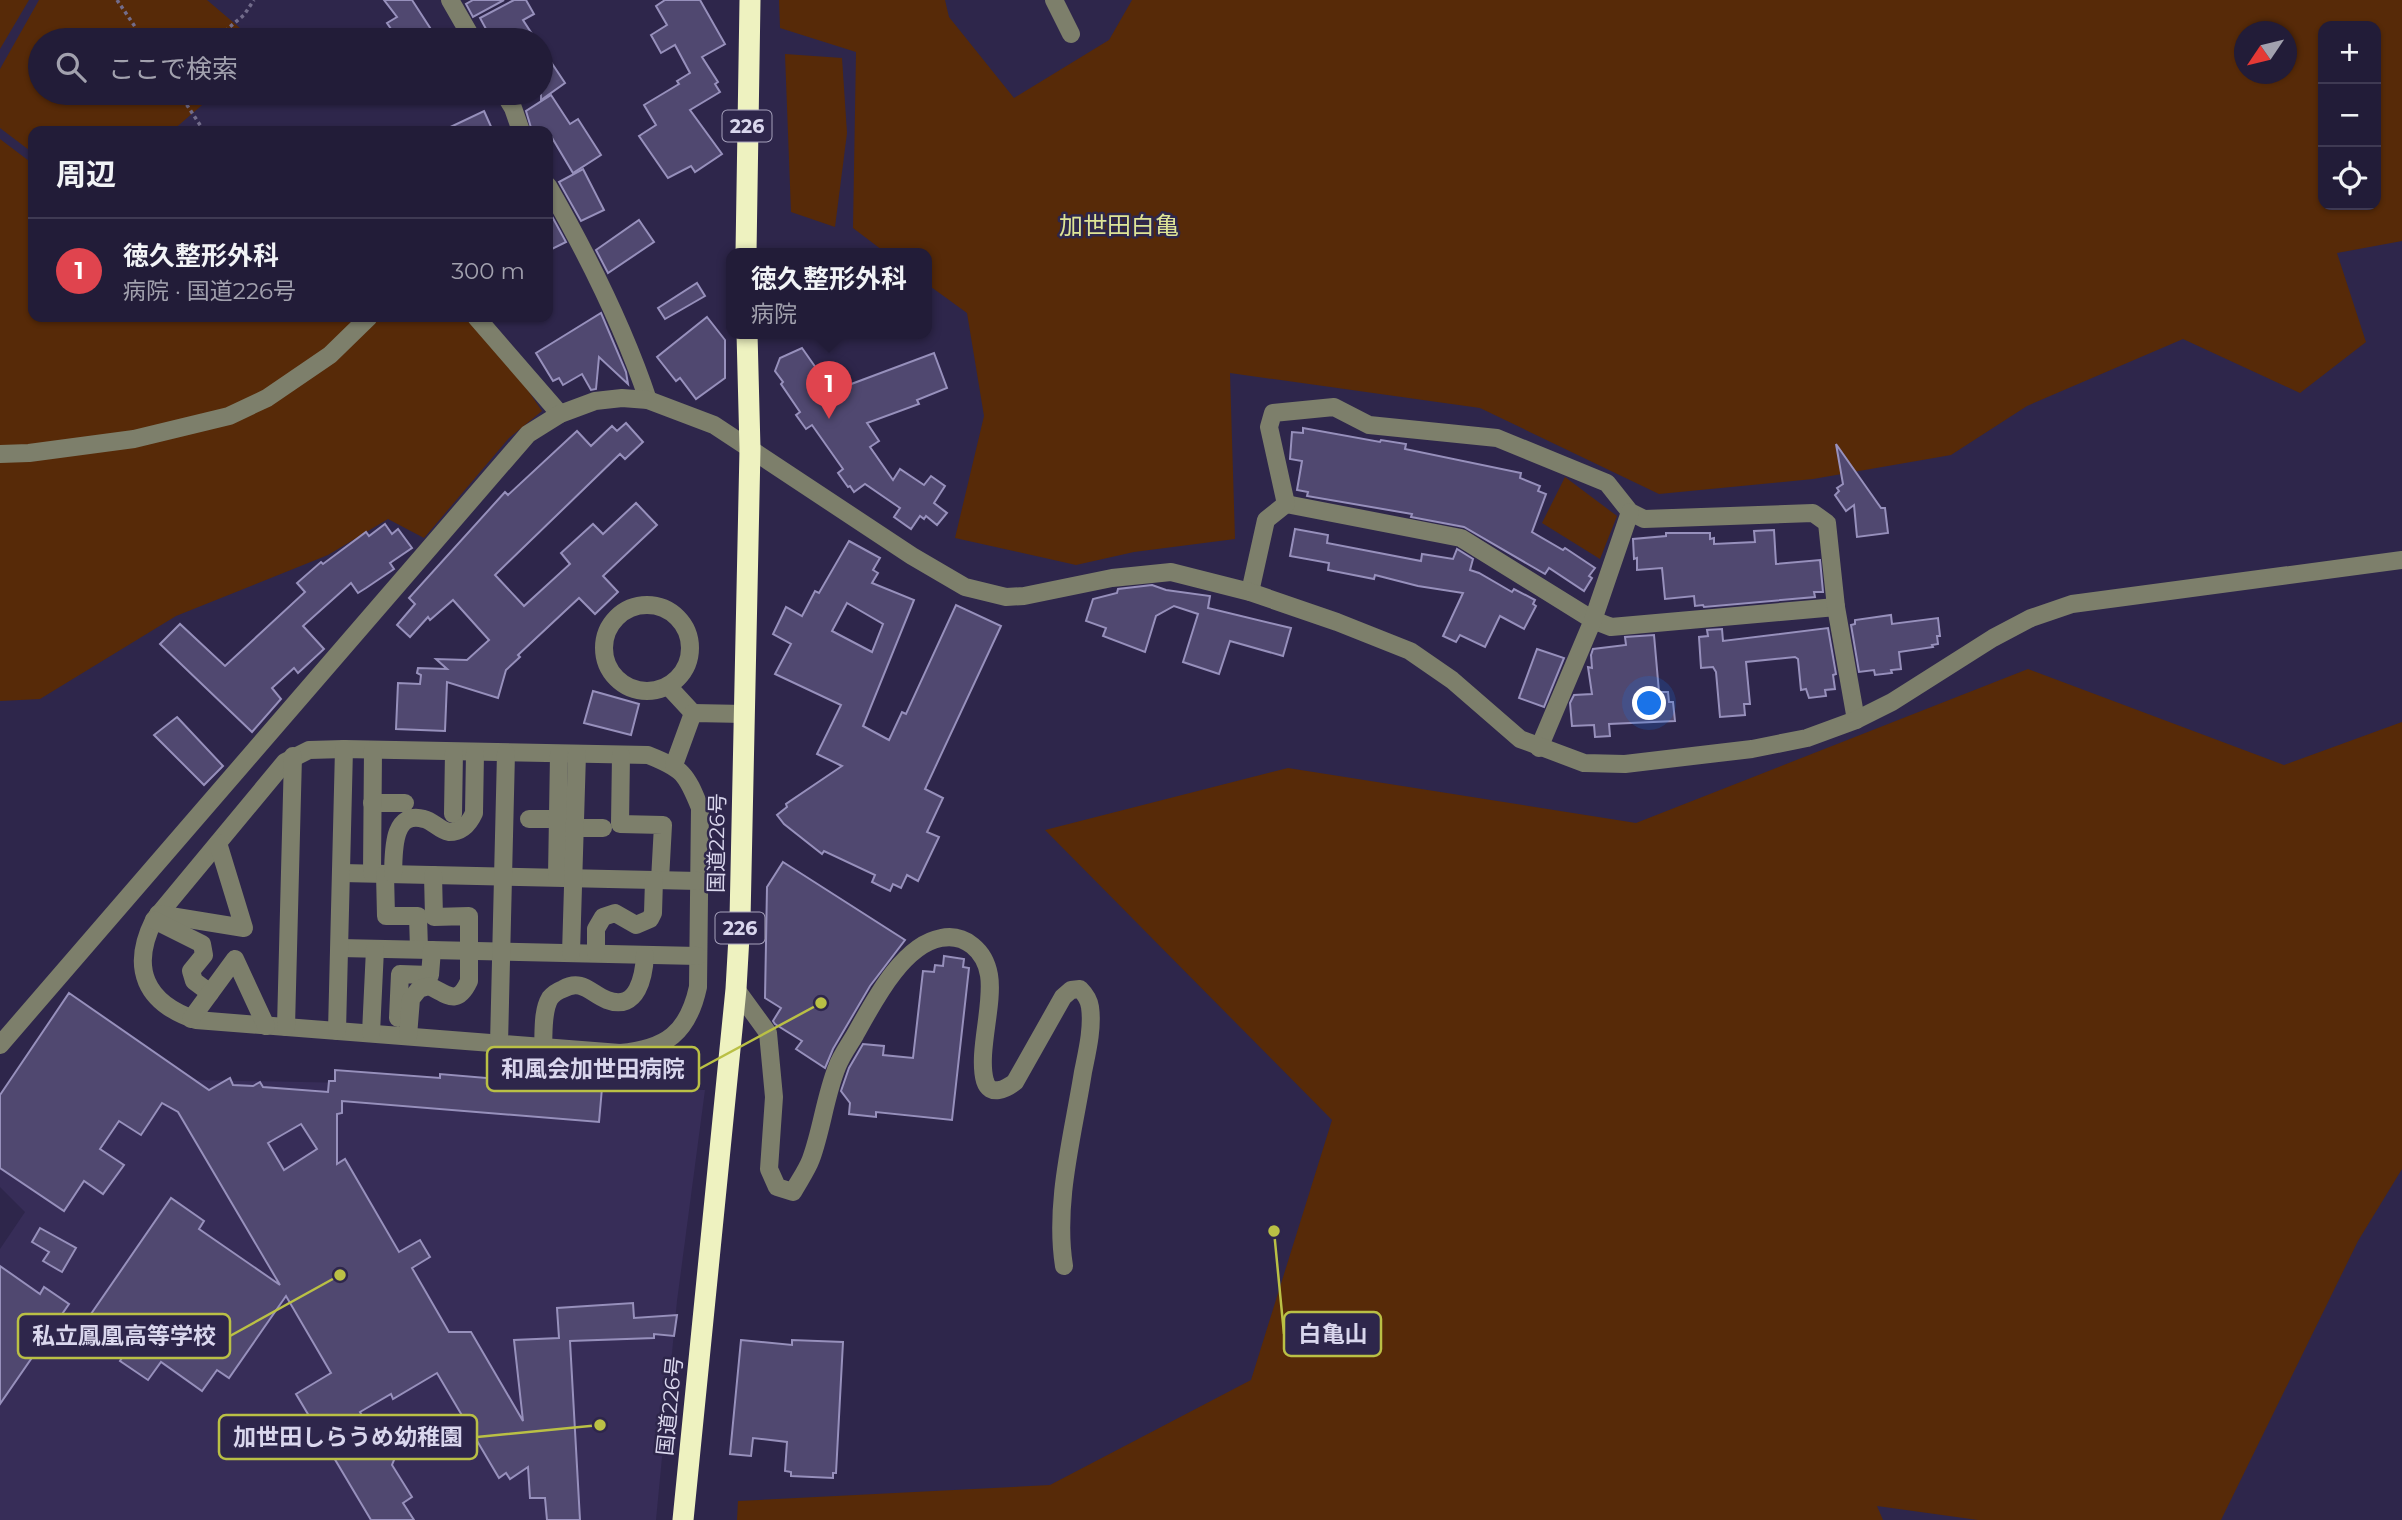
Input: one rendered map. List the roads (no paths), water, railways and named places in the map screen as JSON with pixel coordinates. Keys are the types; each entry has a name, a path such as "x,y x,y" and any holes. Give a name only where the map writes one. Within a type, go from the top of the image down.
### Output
{"highway":[{"name":"226","path":"746,248 750,0"},
{"name":"国道226号","path":"683,1520 736,989 740,919 750,449 747,339"}],"street":[{"path":"450,0 466,28"},
{"path":"1054,0 1071,34"},
{"path":"511,105 519,126"},
{"path":"553,195 584,249 637,368 648,400"},
{"path":"0,454 29,453 134,439 229,416 267,398 330,355 364,322"},
{"path":"480,322 560,414"},
{"path":"0,1045 528,434 560,414 595,401 622,398 648,400 715,425 912,556 953,581 978,592 1006,597 1024,596 1112,578 1171,572 1250,592 1409,650 1452,680 1520,739 1584,763 1625,764 1752,749 1807,738 1856,720 1892,702 1993,638 2031,618 2072,604 2402,560"},
{"path":"1286,504 1269,427 1273,413 1334,407 1369,425 1497,439 1607,483 1630,512 1644,519 1813,513 1827,523 1836,607 1856,720"},
{"path":"1250,592 1266,520 1286,504 1461,538 1593,620 1611,626 1836,607"},
{"path":"1539,748 1593,620 1630,512"},
{"path":"633,607 659,607 681,622 688,634 690,649 687,664 679,676 667,686 654,691 625,685 613,675 606,662 604,649 611,623 633,607"},
{"path":"667,686 693,713 745,714"},
{"path":"674,765 693,713"},
{"path":"337,1031 344,749"},
{"path":"344,749 621,755 648,755 674,765 692,789 700,808 698,987 687,1020 672,1037 656,1047 620,1053 191,1018 178,1015 165,1006 151,990 144,973 142,949 156,917 285,762 293,756 309,750 344,749"},
{"path":"373,750 372,803 383,874 386,916 418,916 430,975 400,975 403,1036"},
{"path":"447,804 454,752"},
{"path":"383,874 395,838 407,821 421,818 449,832 461,829 471,820 474,813 475,752"},
{"path":"499,1044 506,753"},
{"path":"568,754 558,819 566,878 571,953"},
{"path":"566,878 575,828 568,754"},
{"path":"596,953 596,929 603,917 615,913 636,925 650,919 653,913 663,825 620,824 621,755"},
{"path":"286,1027 293,756"},
{"path":"372,803 405,803"},
{"path":"529,819 558,819"},
{"path":"575,828 603,828"},
{"path":"156,917 244,928 218,843"},
{"path":"342,873 699,881"},
{"path":"403,1036 415,992 429,986 453,998 460,994 469,981 469,916 434,917 433,875"},
{"path":"156,917 202,944 204,955 191,971 194,981 210,993"},
{"path":"736,989 768,1033 774,1097 769,1169 777,1187 793,1192 810,1161 837,1066 869,1010 898,967 924,943 954,936 975,947 985,960 990,976 985,1082 989,1088 998,1091 1004,1091 1014,1082 1063,997 1071,990 1080,989 1087,996 1090,1008 1089,1029 1063,1198 1064,1266"},
{"path":"340,948 698,956"},
{"path":"371,1033 381,986 375,948"},
{"path":"543,1047 547,1007 554,994 570,985 578,985 606,1000 621,1001 637,992 641,985 645,955"},
{"path":"191,1018 235,959 266,1026"}],"place":[{"name":"徳久整形外科","path":"829,419"},
{"name":"和風会加世田病院","path":"821,1003"},
{"name":"白亀山","path":"1274,1231"},
{"name":"私立鳳凰高等学校","path":"340,1275"},
{"name":"加世田しらうめ幼稚園","path":"600,1425"}],"district":[{"name":"加世田白亀","path":"1119,226"}]}
